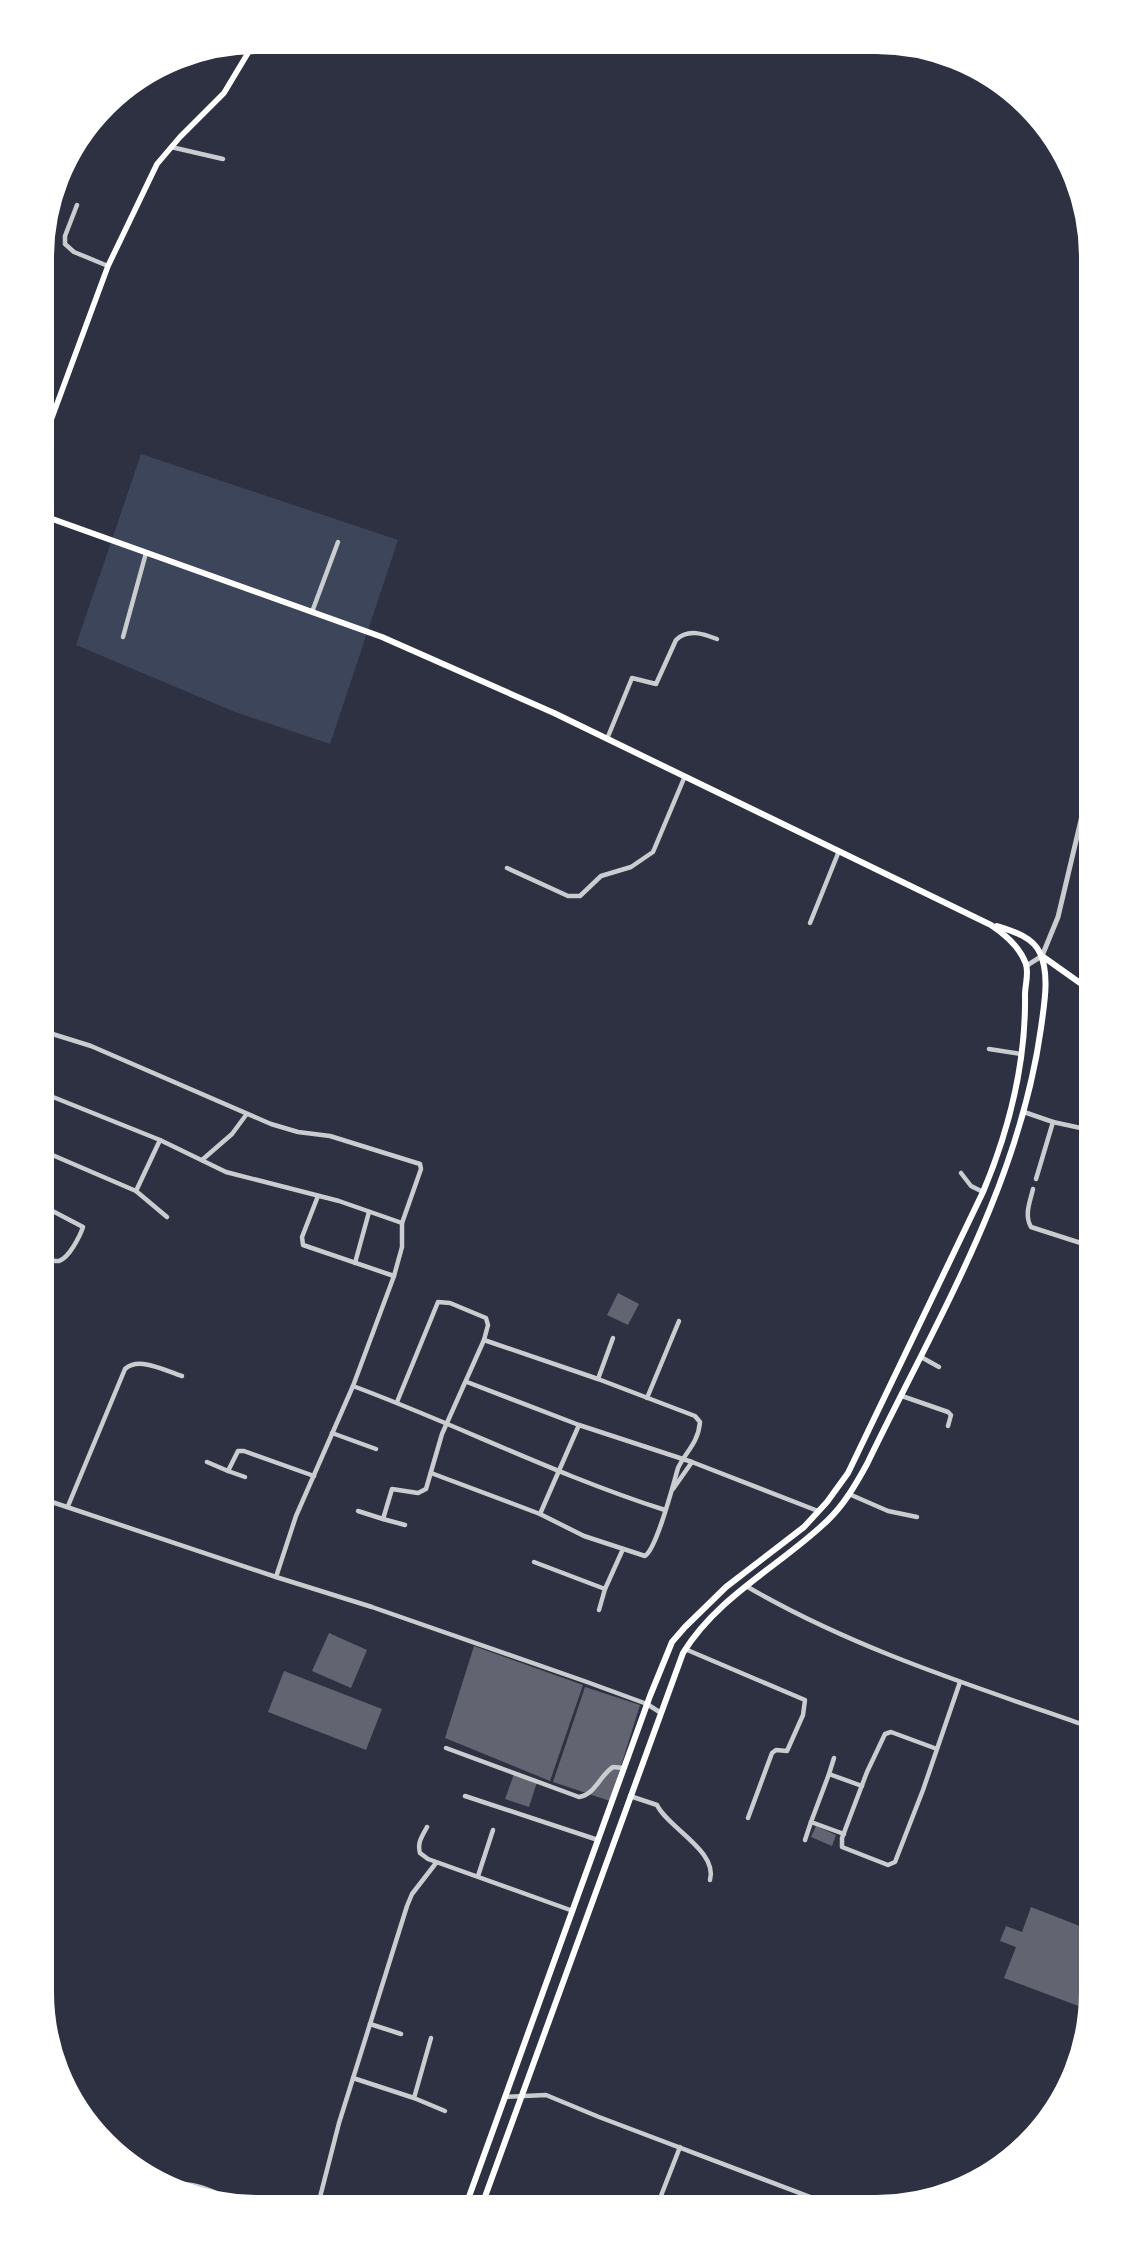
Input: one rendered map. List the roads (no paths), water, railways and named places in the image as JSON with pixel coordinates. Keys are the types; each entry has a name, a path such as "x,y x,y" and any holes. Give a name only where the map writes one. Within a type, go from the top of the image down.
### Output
{"main road":[{"path":"51,420 108,266 156,164 224,93 249,52"},
{"path":"51,519 382,638 607,739 991,925 1010,939 1026,966 1026,1020 1021,1054 1006,1125 996,1160 983,1192 848,1474 804,1526 708,1602 672,1642 647,1704 469,2198"},
{"path":"991,925 1007,929 1028,938 1042,956 1082,984"},
{"path":"484,2198 673,1677 685,1649 709,1618 828,1520 849,1494 902,1396 962,1274 997,1193 1024,1112 1038,1049 1044,1006 1045,977 1042,956"}],"street":[{"path":"171,147 223,159"},
{"path":"77,205 65,236 65,244 74,252 108,266"},
{"path":"312,612 338,542"},
{"path":"123,637 146,553"},
{"path":"607,739 632,678 656,684 676,640 682,636 698,633 717,639"},
{"path":"507,868 568,896 580,896 601,876 631,867 653,852 685,776"},
{"path":"1026,966 1042,956 1058,916 1082,818"},
{"path":"810,922 839,851"},
{"path":"51,1033 91,1046 212,1097 246,1114 298,1132 330,1136 420,1164 421,1169 402,1223 402,1247 394,1276 353,1386 296,1516 276,1578"},
{"path":"989,1049 1021,1054"},
{"path":"51,1095 160,1140 226,1172 318,1196 402,1223"},
{"path":"1024,1112 1053,1122 1082,1128"},
{"path":"202,1160 232,1134 246,1114"},
{"path":"1036,1179 1053,1122"},
{"path":"136,1191 160,1140"},
{"path":"51,1154 136,1191 167,1217"},
{"path":"961,1173 971,1186 983,1192"},
{"path":"1033,1189 1028,1210 1028,1221 1031,1227 1082,1243"},
{"path":"318,1196 302,1238 303,1245 394,1276"},
{"path":"51,1210 83,1227 66,1256 62,1260 51,1260"},
{"path":"355,1263 369,1212"},
{"path":"383,1519 389,1491 395,1488 412,1493 421,1492 428,1483 434,1458 484,1340 488,1325 483,1316 450,1303 438,1302 397,1402"},
{"path":"647,1398 679,1321"},
{"path":"598,1379 613,1338"},
{"path":"431,1473 540,1514 584,1536 647,1555 682,1459 689,1454 700,1422 695,1416 598,1379 484,1340"},
{"path":"921,1357 939,1366"},
{"path":"68,1506 125,1369 129,1365 139,1363 182,1376"},
{"path":"467,1382 579,1424 692,1462 818,1511"},
{"path":"353,1386 448,1423 559,1471 665,1510"},
{"path":"902,1396 948,1412 951,1415 948,1426"},
{"path":"540,1514 579,1424"},
{"path":"332,1433 376,1449"},
{"path":"228,1471 236,1453 240,1450 314,1476"},
{"path":"207,1462 244,1477"},
{"path":"672,1490 692,1462"},
{"path":"849,1494 888,1512 917,1518"},
{"path":"51,1501 276,1578 372,1607 647,1704 661,1713"},
{"path":"358,1511 405,1525"},
{"path":"599,1610 604,1590 623,1549"},
{"path":"534,1562 604,1590"},
{"path":"746,1586 791,1612 905,1661 1082,1724"},
{"path":"685,1649 806,1700 803,1714 787,1751 776,1750 772,1752 748,1818"},
{"path":"937,1748 888,1732 881,1739 844,1834 842,1847 888,1865 894,1863 937,1748 960,1682"},
{"path":"446,1748 579,1797 586,1795 613,1767 624,1768"},
{"path":"805,1840 834,1758"},
{"path":"829,1774 862,1786"},
{"path":"465,1796 598,1840"},
{"path":"630,1796 657,1805 666,1819 688,1836 710,1864 712,1872 710,1880"},
{"path":"811,1822 844,1834"},
{"path":"427,1827 418,1843 418,1849 420,1853 436,1863 478,1876 573,1911"},
{"path":"478,1876 493,1830"},
{"path":"320,2198 353,2078 412,1894 436,1863"},
{"path":"370,2024 402,2034"},
{"path":"414,2098 431,2038"},
{"path":"353,2078 414,2098 445,2111"},
{"path":"505,2097 546,2095 813,2198"},
{"path":"660,2198 680,2147"},
{"path":"182,2184 203,2188 217,2194"}]}
